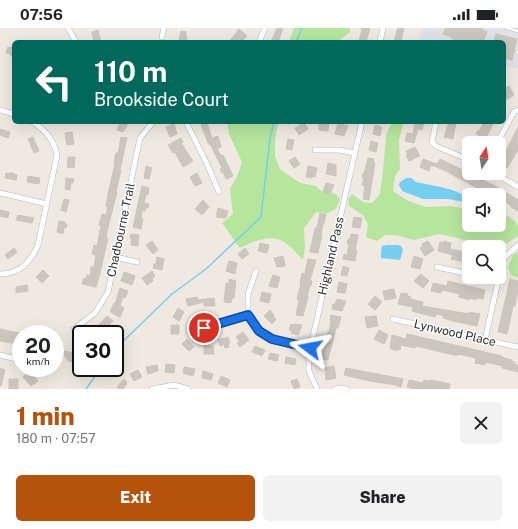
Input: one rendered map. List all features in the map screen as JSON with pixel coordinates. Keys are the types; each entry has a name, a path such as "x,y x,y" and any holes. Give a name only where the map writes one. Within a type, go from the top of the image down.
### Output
{"street":[{"path":"68,28 75,40"},
{"path":"162,37 164,28"},
{"path":"260,40 265,28"},
{"path":"380,40 383,28"},
{"path":"0,110 12,113"},
{"path":"501,136 514,112 518,110"},
{"path":"0,274 8,274 19,270 29,261 38,245 47,204 56,149 50,137 36,124"},
{"name":"Chadbourne Trail","path":"79,325 95,313 108,292 140,138 151,124"},
{"path":"187,124 219,192"},
{"name":"Highland Pass","path":"317,389 309,371 310,348 362,124"},
{"path":"436,124 432,142 436,146 462,157"},
{"path":"315,150 339,150 355,154"},
{"path":"506,180 518,187"},
{"path":"0,193 47,204"},
{"path":"506,256 518,245"},
{"path":"115,257 137,262"},
{"path":"437,267 462,272"},
{"path":"256,271 248,294 248,315 259,331 272,339 310,348"},
{"path":"485,340 498,284"},
{"path":"204,328 248,315"},
{"name":"Lynwood Place","path":"393,319 518,347"},
{"path":"0,355 12,358"},
{"path":"152,389 174,385 188,389"},
{"path":"335,389 347,389"}],"lane":[{"path":"506,28 518,31"}],"shaded area":[{"path":"422,28 518,28 518,68 506,65 506,40 419,40"}],"green space":[{"path":"294,28 350,28 350,32 340,40 290,40"},
{"path":"227,124 278,124 276,132 275,156 280,169 300,183 316,186 321,191 336,194 340,199 336,209 328,213 316,212 304,228 305,247 303,260 288,245 272,238 249,243 240,248 222,223 233,214 230,189 237,177 242,162 229,134"},
{"path":"391,124 403,124 399,140 400,169 395,176 393,191 408,201 426,207 450,206 462,208 462,232 506,232 506,215 515,221 518,226 518,236 506,244 506,240 463,240 439,234 414,240 396,235 385,235 377,241 366,237 368,224 363,215 349,206 348,199 352,194 363,202 372,203 380,194 386,135"},
{"path":"518,252 518,278 511,275 508,267 513,255"}],"water":[{"path":"406,178 411,178 416,182 446,188 462,194 462,202 448,199 423,199 402,191 399,185 400,182"},
{"path":"382,246 401,246 403,250 400,260 381,258"}],"building":[{"path":"277,28 283,28 279,40 272,40"},
{"path":"362,28 370,28 367,40 359,40"},
{"path":"398,28 404,28 401,40 395,40"},
{"path":"446,28 483,28 482,30 487,32 484,40 456,40 443,34"},
{"path":"239,29 247,36 243,40 231,40"},
{"path":"98,30 100,40 94,40 92,32"},
{"path":"181,31 186,32 186,40 179,40"},
{"path":"496,34 517,39 512,60 506,58 506,40 494,40"},
{"path":"8,47 12,48 12,56 10,56 11,54 6,53"},
{"path":"509,86 514,95 506,100 506,88"},
{"path":"119,124 127,124 123,132 117,130"},
{"path":"174,124 177,134 170,137 166,127"},
{"path":"207,124 212,138 218,136 221,147 217,148 221,156 223,155 233,176 226,179 223,172 222,173 220,169 222,168 210,144 209,145 201,125"},
{"path":"301,124 305,124 308,129 299,135 295,128"},
{"path":"319,124 329,124 328,131 319,130"},
{"path":"338,124 348,126 344,136 335,134"},
{"path":"415,124 424,124 422,130 418,129 414,143 405,141 407,133 413,134"},
{"path":"448,124 456,124 453,139 444,137"},
{"path":"483,124 493,124 487,136 478,136 476,134 478,130 479,131"},
{"path":"375,125 382,127 380,136 373,134"},
{"path":"518,127 518,150 507,168 506,151"},
{"path":"0,129 10,132 8,138 0,135"},
{"path":"72,132 74,144 67,145 65,133"},
{"path":"33,137 39,151 34,153 28,139"},
{"path":"121,137 127,138 100,273 96,287 82,284 87,275 90,276 91,267 94,267 96,255 92,254 94,245 97,246 101,226 99,225 102,214 106,215 108,207 106,206 115,164 115,156 116,153 118,153"},
{"path":"181,138 183,142 181,143 193,161 183,167 175,152 173,153 168,145"},
{"path":"288,139 294,140 292,150 286,149"},
{"path":"371,141 378,143 376,152 369,150"},
{"path":"415,147 420,156 409,161 406,151"},
{"path":"68,157 75,157 74,168 67,167"},
{"path":"295,157 300,164 294,168 289,161"},
{"path":"368,158 374,159 373,162 375,163 369,200 363,199 365,185 362,185 364,178 362,178 363,173 364,174"},
{"path":"423,159 437,164 440,159 462,170 462,180 431,165 429,171 420,167"},
{"path":"328,163 336,165 336,176 326,174"},
{"path":"146,166 152,168 149,179 144,178"},
{"path":"308,166 317,168 315,177 306,177"},
{"path":"10,172 17,175 16,180 5,178 6,173 10,174"},
{"path":"197,173 202,183 195,186 190,177"},
{"path":"28,176 40,178 39,184 27,182"},
{"path":"66,178 74,179 73,183 71,183 70,190 65,189"},
{"path":"462,180 483,180 499,188 477,188"},
{"path":"326,183 334,185 330,194 323,192"},
{"path":"142,186 149,188 148,195 146,194 144,203 149,204 145,211 142,210 141,218 143,219 141,229 133,227"},
{"path":"506,192 518,200 518,211 511,207 512,206 506,202"},
{"path":"64,199 69,200 66,212 61,210"},
{"path":"203,200 209,207 202,215 195,209"},
{"path":"218,208 228,211 226,218 216,217"},
{"path":"0,210 9,212 8,218 0,216"},
{"path":"320,213 326,214 318,253 310,252 315,228 317,228"},
{"path":"18,215 34,218 32,223 16,220"},
{"path":"354,217 362,218 360,228 352,227"},
{"path":"59,221 67,224 66,228 64,227 63,234 57,232"},
{"path":"131,234 139,235 138,246 131,245"},
{"path":"351,234 358,235 355,261 343,259 344,254 347,255 349,244 347,244"},
{"path":"152,241 158,250 153,254 146,245"},
{"path":"428,241 434,250 425,256 420,248 423,246 422,244"},
{"path":"444,241 451,243 450,249 462,252 462,261 451,259 453,255 438,251 440,242 444,243"},
{"path":"260,243 269,245 267,253 258,251"},
{"path":"14,248 17,252 8,259 5,255"},
{"path":"245,248 249,254 242,259 238,254"},
{"path":"283,256 285,266 277,267 274,258"},
{"path":"414,256 423,259 420,269 411,267"},
{"path":"157,257 164,259 162,270 153,268 154,264 156,264"},
{"path":"308,259 316,260 310,280 312,281 311,286 310,285 303,316 296,315 299,300 297,299 302,273 305,274"},
{"path":"229,261 237,263 235,274 226,271"},
{"path":"343,266 349,268 347,276 341,275"},
{"path":"43,270 49,276 42,283 36,277"},
{"path":"152,271 155,276 152,278 153,281 147,285 142,278"},
{"path":"124,272 135,276 132,285 121,281"},
{"path":"421,274 429,281 423,288 414,281"},
{"path":"273,275 280,277 277,288 269,286"},
{"path":"229,279 236,281 234,298 232,298 231,303 224,302 226,283 229,284"},
{"path":"510,279 518,281 518,289 507,334 498,332"},
{"path":"448,281 485,290 483,299 477,298 476,300 469,298 469,300 459,297 460,294 442,290 441,293 431,291 433,283 447,286"},
{"path":"339,282 347,284 345,293 337,292"},
{"path":"27,285 28,291 16,293 16,287"},
{"path":"120,288 128,291 125,298 123,297 120,306 124,308 120,317 110,312 114,303 115,304"},
{"path":"394,289 396,298 385,300 383,291"},
{"path":"262,292 271,294 269,303 260,301"},
{"path":"401,293 408,294 407,296 411,297 410,299 423,302 422,306 469,314 469,312 480,314 477,326 453,321 436,314 435,317 412,311 413,307 398,304"},
{"path":"375,296 382,302 375,310 368,304"},
{"path":"197,297 198,300 214,298 215,306 204,306 204,302 188,306 186,299"},
{"path":"337,299 346,301 342,311 332,309 333,304 335,304"},
{"path":"178,308 184,312 179,321 173,317"},
{"path":"270,310 276,319 272,324 264,316"},
{"path":"331,315 341,317 338,328 336,328 328,360 322,359 328,332 329,333"},
{"path":"107,316 113,321 109,325 99,325"},
{"path":"376,316 378,326 367,328 365,317"},
{"path":"291,324 302,325 298,335 291,333 292,330 289,330"},
{"path":"171,325 179,325 179,334 171,334"},
{"path":"0,329 12,331 12,343 0,341"},
{"path":"379,330 388,335 384,344 374,339"},
{"path":"243,332 249,340 240,347 237,343 240,342 236,337"},
{"path":"407,334 502,356 501,357 512,360 512,362 515,362 514,364 518,365 518,372 502,368 503,366 485,362 485,365 475,363 476,358 458,354 454,355 416,346 415,348 401,345 400,350 397,349 397,351 390,348 392,335 406,339"},
{"path":"228,337 230,343 228,344 229,347 225,348 224,344 220,346 218,340"},
{"path":"187,339 194,347 189,351 182,344"},
{"path":"204,346 213,346 214,354 204,354"},
{"path":"255,346 265,350 262,356 252,352"},
{"path":"64,351 72,353 72,362 66,359 66,356 64,356"},
{"path":"270,353 279,355 277,361 268,359"},
{"path":"286,357 296,359 295,365 285,363"},
{"path":"166,364 175,365 174,373 165,372"},
{"path":"157,365 158,371 148,374 146,367"},
{"path":"334,366 336,378 326,380 325,368"},
{"path":"184,367 195,369 193,376 183,373"},
{"path":"0,368 5,370 1,386 0,385"},
{"path":"346,368 403,379 401,387 344,375"},
{"path":"138,370 142,377 134,381 130,374"},
{"path":"203,371 213,374 211,380 202,378"},
{"path":"221,376 230,380 227,387 218,383"},
{"path":"23,377 35,377 38,381 31,386"},
{"path":"9,379 18,379 18,389 9,389"},
{"path":"124,379 127,383 123,389 119,389 117,387"},
{"path":"297,379 300,387 294,389 291,381"},
{"path":"409,380 423,383 424,380 431,380 450,384 449,389 414,389 407,387"}],"waterway":[{"path":"297,40 302,28"},
{"path":"124,340 172,294 206,269 261,217 270,138 274,124"},
{"path":"86,389 95,377"}],"route":[{"path":"204,328 248,315 259,331 272,339 310,348"}]}
